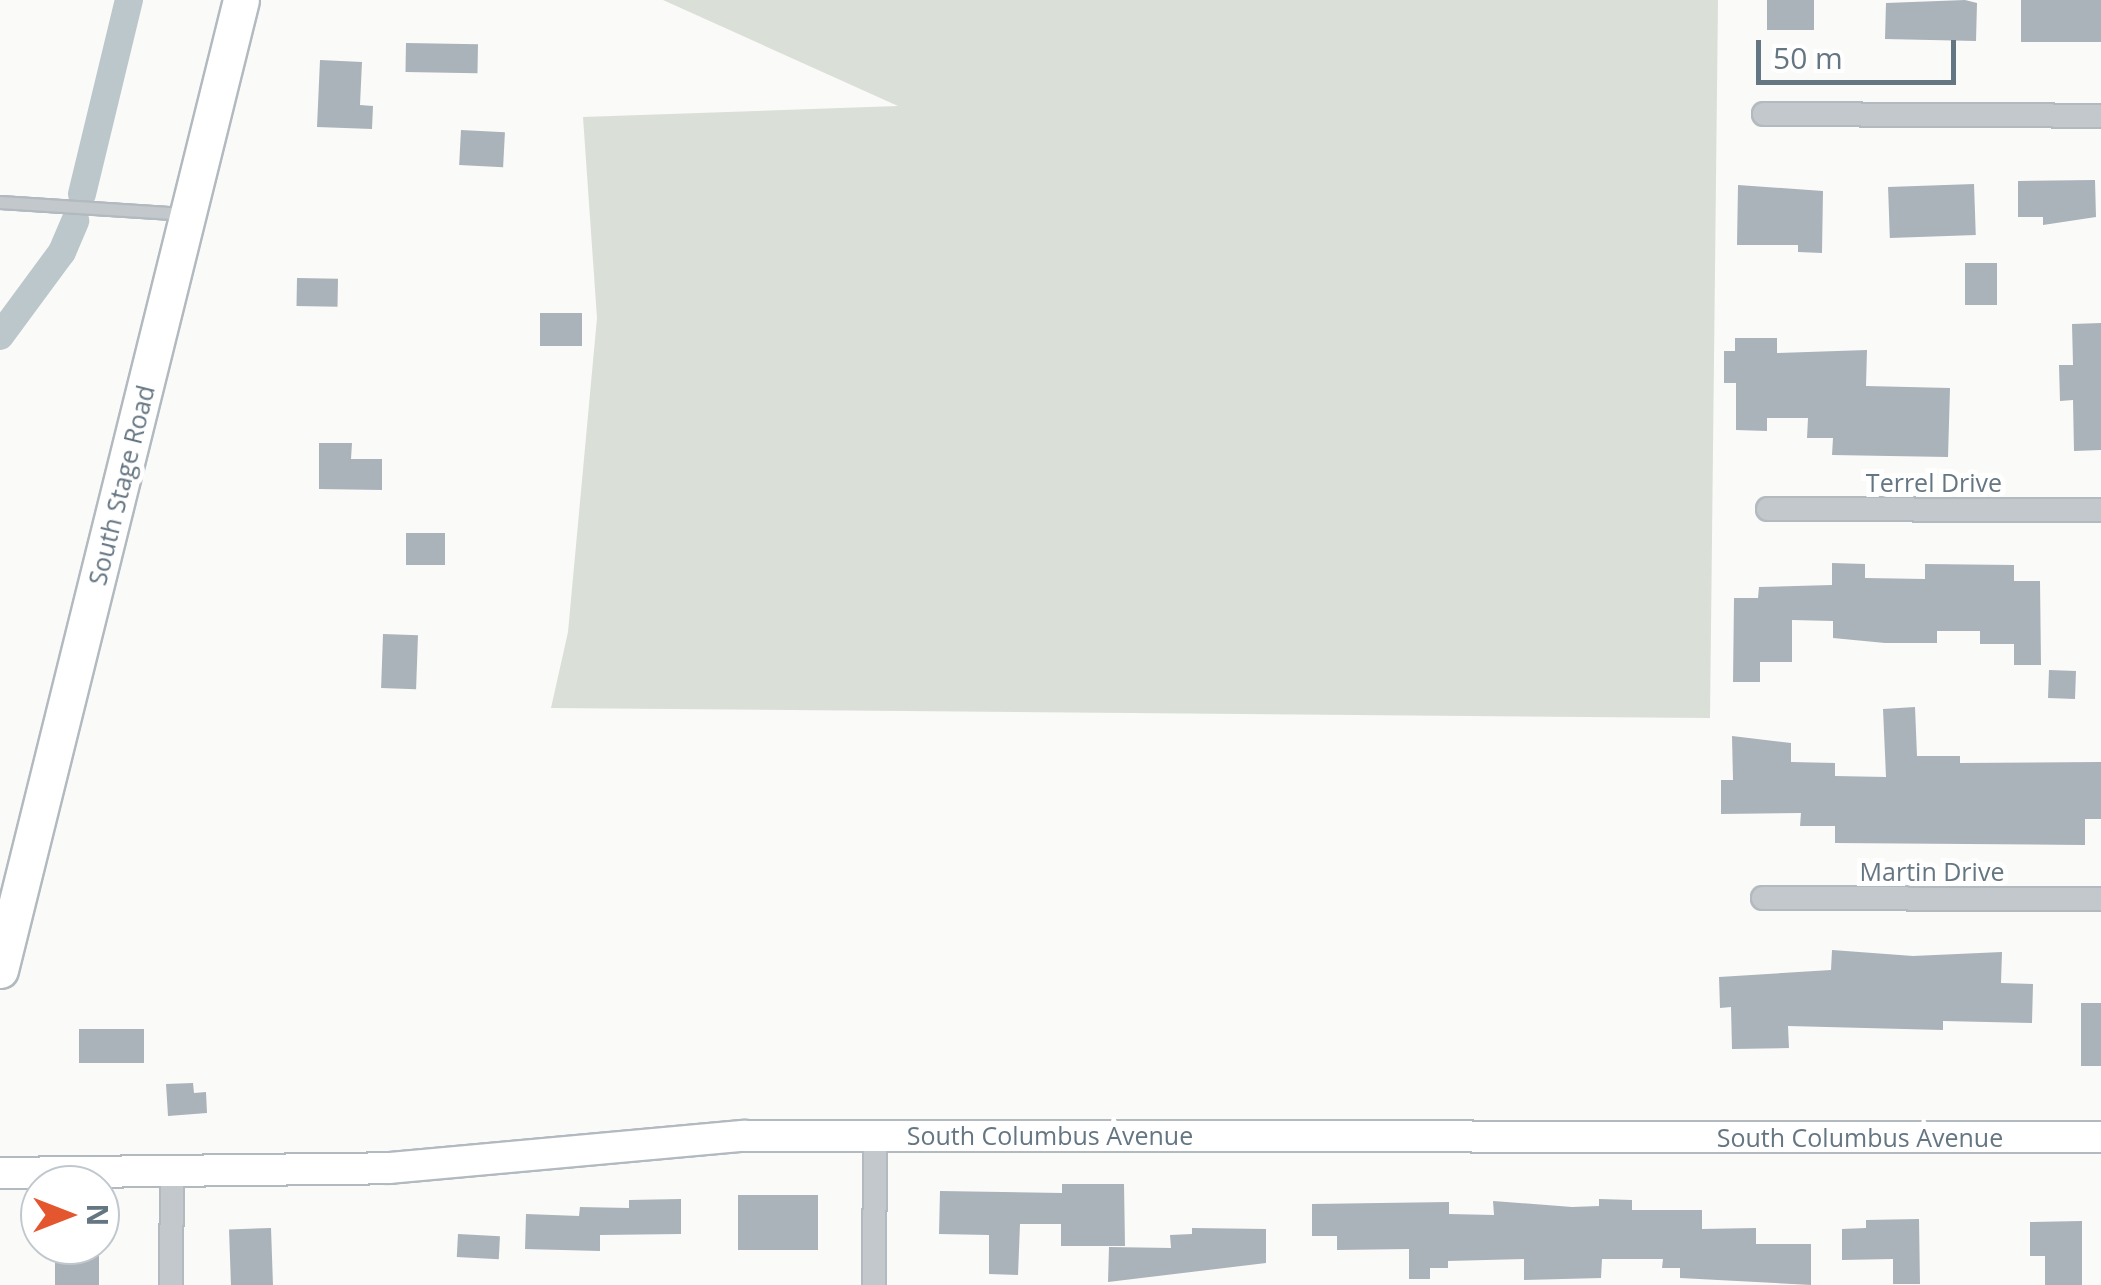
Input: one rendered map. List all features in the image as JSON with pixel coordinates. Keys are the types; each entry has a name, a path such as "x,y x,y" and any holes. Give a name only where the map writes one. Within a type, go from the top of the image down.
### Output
{"main road":[{"name":"South Stage Road","path":"0,970 241,0"},
{"name":"South Columbus Avenue","path":"0,1174 389,1168 691,1140 875,1135 2101,1138"}],"street":[{"path":"1764,114 2101,116"},
{"name":"Terrel Drive","path":"1768,509 2101,510"},
{"name":"Martin Drive","path":"1763,898 2101,899"},
{"path":"874,1285 875,1135"},
{"path":"170,1285 172,1171"}],"lane":[{"path":"0,202 188,215"}],"shaded area":[{"path":"663,0 1718,0 1710,718 551,708 568,632 597,318 583,117 898,106"}],"building":[{"path":"1767,0 1814,0 1814,30 1767,30"},
{"path":"2021,0 2101,0 2101,42 2021,42"},
{"path":"1886,3 1977,3 1976,41 1885,39"},
{"path":"406,43 478,44 477,73 405,72"},
{"path":"320,60 362,62 360,105 373,106 372,129 317,127"},
{"path":"461,130 505,132 503,167 459,165"},
{"path":"2095,180 2096,217 2043,225 2043,217 2018,217 2018,181"},
{"path":"1974,184 1976,235 1890,238 1888,187"},
{"path":"1738,185 1823,191 1822,253 1798,252 1798,245 1737,245"},
{"path":"1965,263 1997,263 1997,305 1965,305"},
{"path":"297,278 338,279 338,307 297,306"},
{"path":"540,313 582,313 582,346 540,346"},
{"path":"2101,323 2101,450 2074,451 2073,400 2060,401 2059,365 2073,365 2072,324"},
{"path":"1735,338 1777,338 1777,353 1867,350 1866,386 1950,388 1948,457 1832,455 1833,438 1807,438 1808,418 1767,418 1767,431 1736,430 1736,383 1724,383 1724,351 1735,351"},
{"path":"319,443 352,443 351,459 382,459 382,490 319,489"},
{"path":"406,533 445,533 445,565 406,565"},
{"path":"1832,563 1865,564 1865,578 1925,579 1925,564 2014,565 2014,581 2040,581 2041,665 2014,665 2014,644 1980,644 1980,631 1937,631 1937,643 1885,643 1833,638 1833,621 1792,620 1792,662 1760,662 1760,682 1733,682 1734,598 1758,598 1759,587 1832,585"},
{"path":"383,634 418,635 416,689 381,688"},
{"path":"2049,670 2076,671 2075,699 2048,698"},
{"path":"1915,707 1917,756 1960,756 1960,763 2101,762 2101,819 2085,819 2085,845 1835,843 1835,826 1800,826 1801,813 1721,814 1721,780 1733,780 1732,736 1791,743 1791,762 1835,763 1835,776 1886,777 1883,709"},
{"path":"1832,950 1913,956 2002,952 2001,983 2033,984 2032,1023 1943,1021 1943,1030 1788,1026 1789,1048 1732,1049 1731,1007 1720,1008 1719,977 1831,970"},
{"path":"2081,1003 2101,1003 2101,1066 2081,1066"},
{"path":"79,1029 144,1029 144,1063 79,1063"},
{"path":"193,1083 194,1093 206,1092 207,1113 168,1116 166,1084"},
{"path":"1062,1184 1124,1184 1125,1246 1061,1246 1061,1224 1020,1224 1018,1275 989,1274 989,1235 939,1234 940,1191 1062,1193"},
{"path":"738,1195 818,1195 818,1250 738,1250"},
{"path":"681,1199 681,1234 600,1235 600,1251 525,1249 526,1214 579,1216 580,1207 629,1208 629,1200"},
{"path":"1599,1199 1632,1200 1632,1210 1702,1210 1702,1229 1756,1228 1756,1244 1811,1244 1811,1285 1680,1278 1680,1268 1662,1268 1663,1259 1602,1259 1601,1278 1524,1280 1524,1259 1448,1261 1448,1268 1430,1268 1430,1279 1409,1279 1409,1249 1337,1250 1337,1236 1312,1236 1312,1204 1449,1202 1449,1214 1494,1215 1493,1201 1572,1207 1599,1206"},
{"path":"1919,1219 1920,1284 1893,1284 1893,1259 1842,1260 1842,1229 1866,1228 1866,1220"},
{"path":"2082,1221 2082,1285 2045,1285 2045,1256 2030,1256 2030,1222"},
{"path":"271,1228 273,1285 231,1285 229,1229"},
{"path":"1192,1228 1266,1229 1266,1263 1108,1282 1109,1247 1171,1248 1170,1235 1192,1234"},
{"path":"458,1234 500,1236 499,1259 457,1257"},
{"path":"55,1265 99,1265 99,1285 55,1285"}],"waterway":[{"path":"82,194 129,0"},
{"path":"0,336 62,252 75,221"}]}
